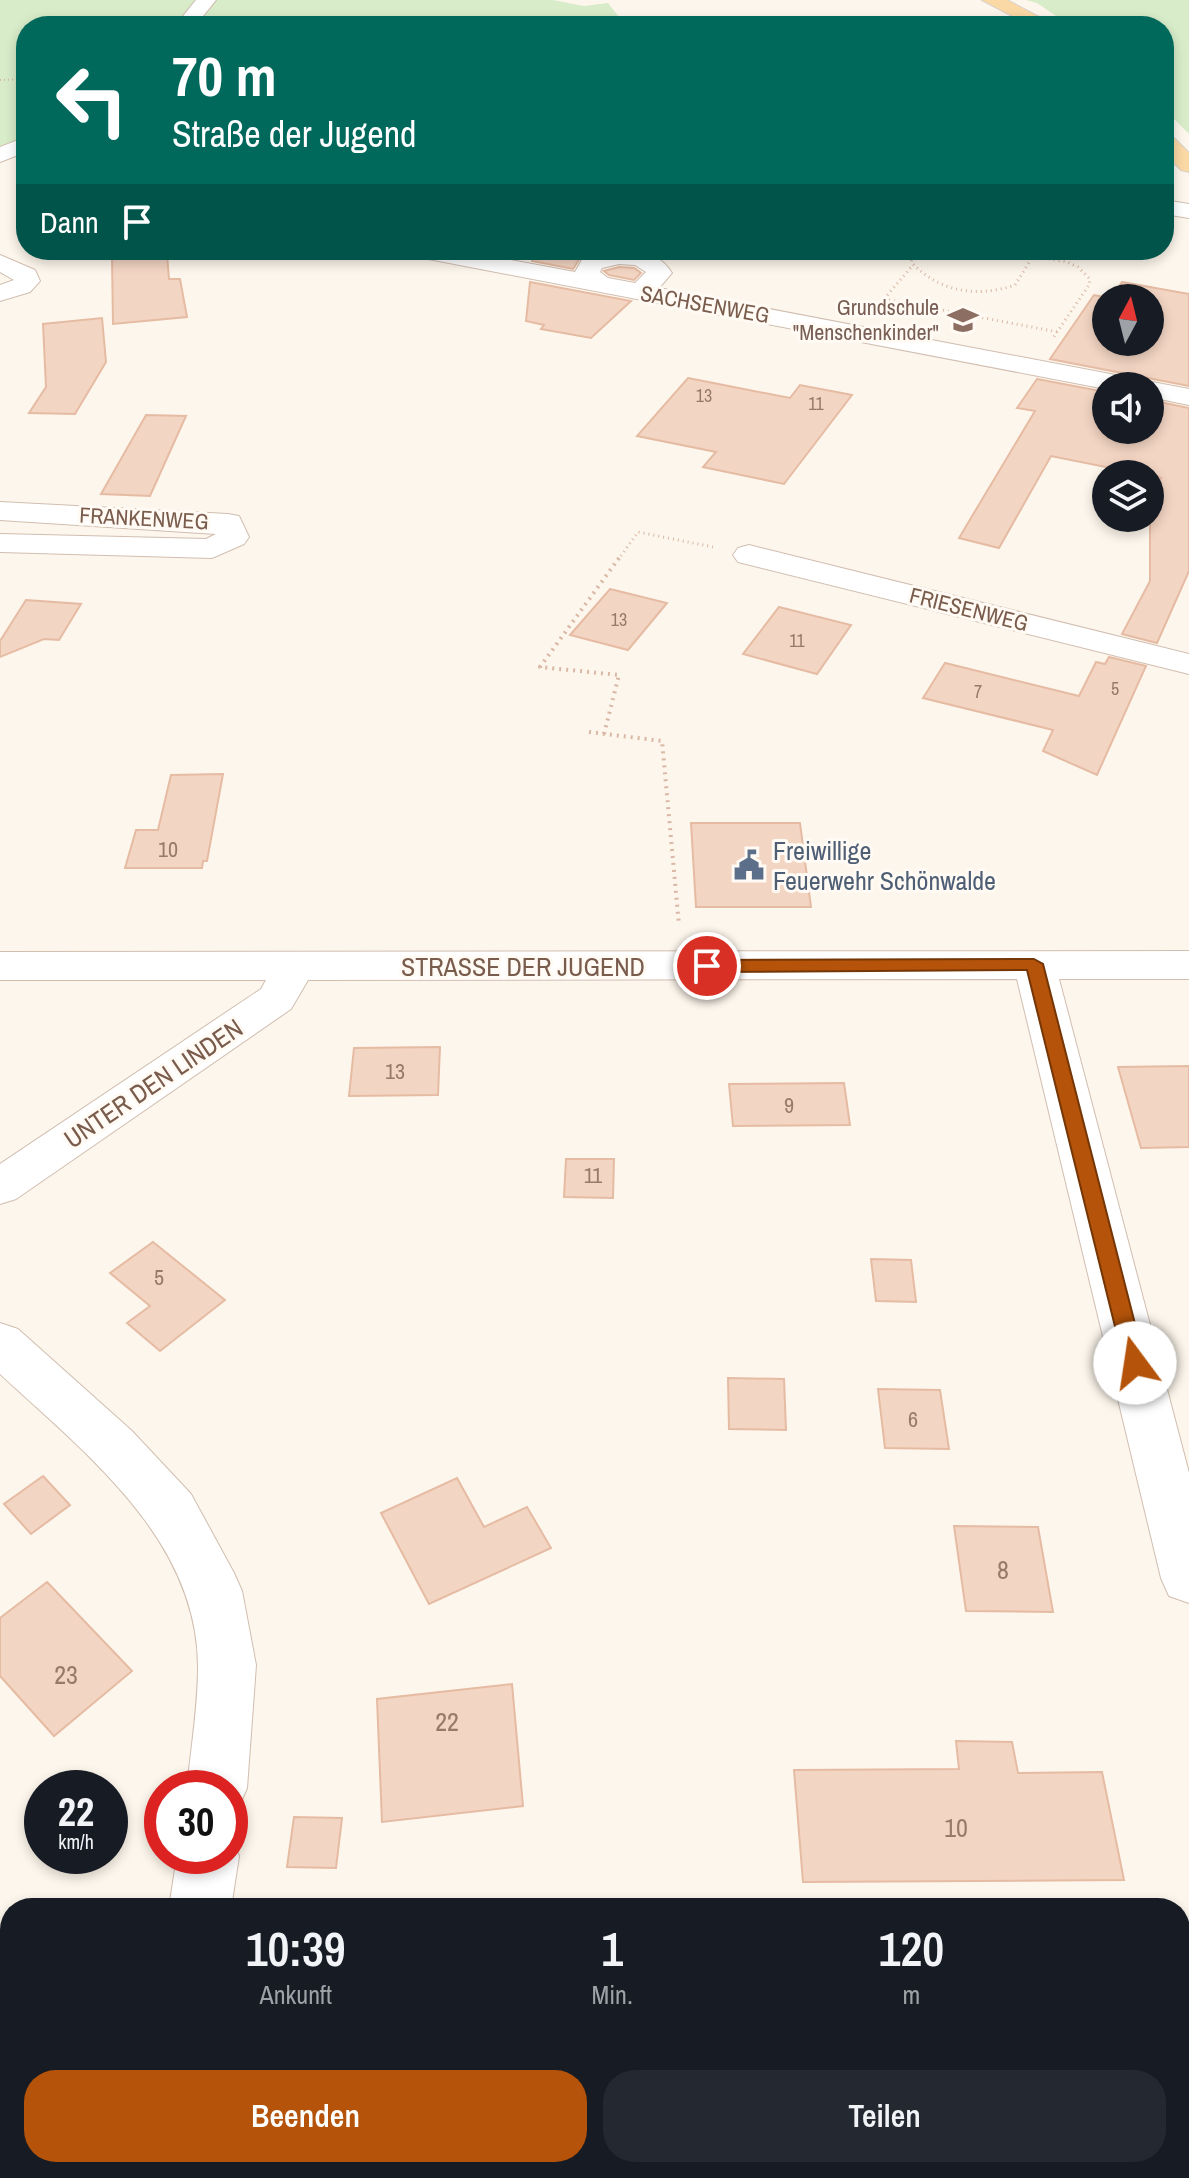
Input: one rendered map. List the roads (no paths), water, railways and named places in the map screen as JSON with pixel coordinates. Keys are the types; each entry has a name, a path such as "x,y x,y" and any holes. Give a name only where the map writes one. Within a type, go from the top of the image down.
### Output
{"main road":[{"path":"992,0 1025,16"}],"street":[{"path":"193,16 206,0"},
{"name":"SACHSENWEG","path":"471,260 1092,378"},
{"path":"0,263 26,275 27,281 21,287 0,293"},
{"path":"1164,392 1189,397"},
{"name":"FRANKENWEG","path":"0,511 228,523 233,537 212,549 0,543"},
{"name":"FRIESENWEG","path":"749,555 1189,664"},
{"path":"1034,964 1189,1578"},
{"name":"STRASSE DER JUGEND","path":"0,966 1189,965"},
{"name":"UNTER DEN LINDEN","path":"0,1187 276,999 294,967"},
{"path":"0,1343 114,1447 172,1511 214,1591 227,1665 218,1770"},
{"path":"202,1898 205,1874"}],"place":[{"name":"Grundschule \"Menschenkinder\"","path":"963,320"},
{"name":"Freiwillige Feuerwehr Schönwalde","path":"749,865"}]}
